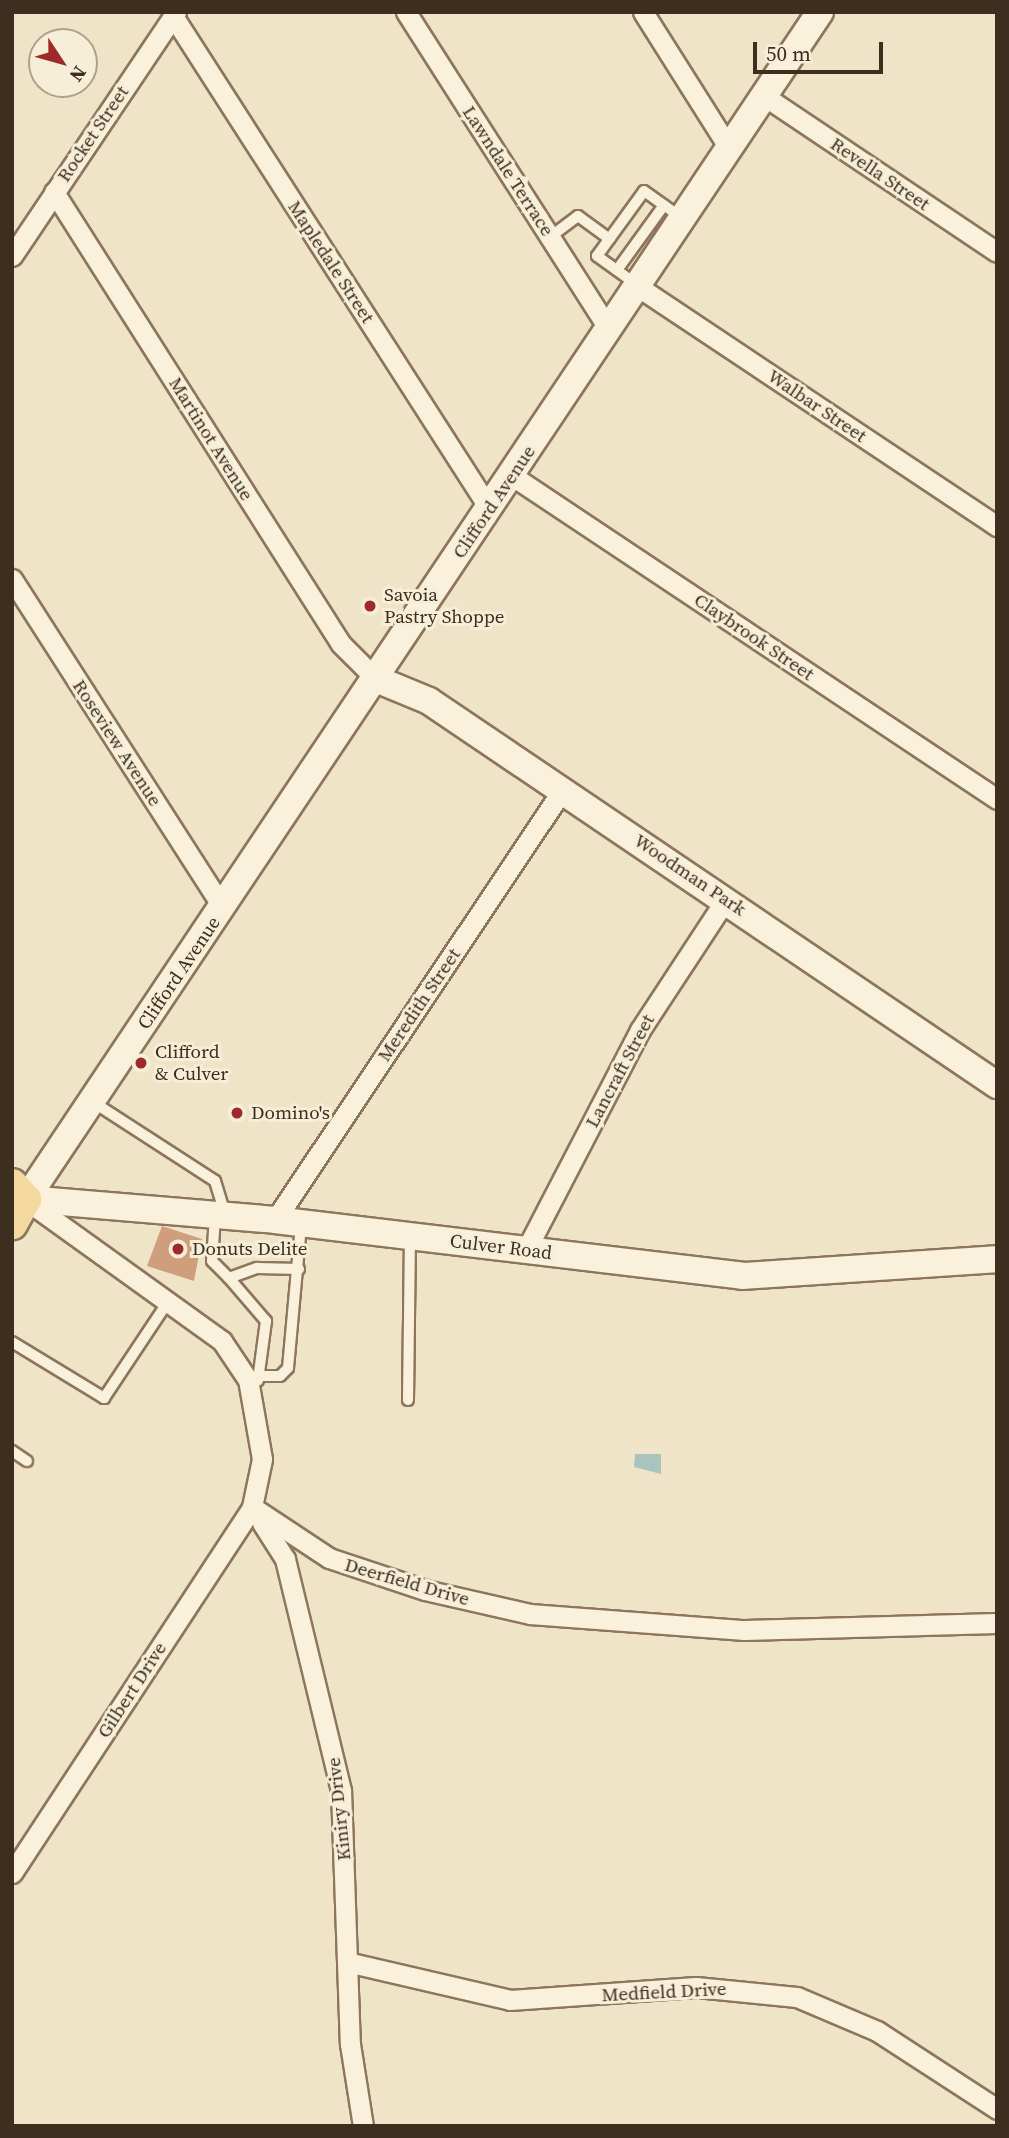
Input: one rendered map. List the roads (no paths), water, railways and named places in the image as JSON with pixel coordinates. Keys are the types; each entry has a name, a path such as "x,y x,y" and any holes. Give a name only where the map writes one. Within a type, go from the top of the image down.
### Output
{"main road":[{"name":"Clifford Avenue","path":"17,1202 93,1101 609,329 627,278 673,211 729,148 820,12"},
{"name":"Woodman Park","path":"376,679 429,701 726,898 997,1085"},
{"name":"Culver Road","path":"17,1202 288,1222 767,1277 997,1259"}],"street":[{"name":"Lawndale Terrace","path":"406,12 609,329"},
{"path":"643,12 729,148"},
{"name":"Rocket Street","path":"12,256 174,14"},
{"name":"Mapledale Street","path":"174,14 489,508"},
{"name":"Revella Street","path":"764,96 997,252"},
{"name":"Martinot Avenue","path":"54,192 341,644 376,679"},
{"name":"Walbar Street","path":"627,278 997,526"},
{"name":"Claybrook Street","path":"511,475 997,799"},
{"name":"Roseview Avenue","path":"12,579 223,908"},
{"name":"Meredith Street","path":"288,1222 563,789"},
{"name":"Lancraft Street","path":"526,1250 640,1030 726,898"},
{"path":"17,1202 169,1300 222,1341 256,1382 262,1460 252,1507"},
{"name":"Deerfield Drive","path":"252,1507 329,1558 425,1590 530,1614 744,1630 997,1623"},
{"name":"Gilbert Drive","path":"12,1873 252,1507"},
{"name":"Kiniry Drive","path":"252,1507 285,1559 329,1729 345,1823 350,2044 363,2126"},
{"name":"Medfield Drive","path":"347,1962 510,2000 696,1987 796,1997 877,2031 997,2109"}],"lane":[{"path":"627,278 597,256 644,191 673,211"},
{"path":"550,237 578,216 610,239"},
{"path":"93,1101 215,1181 220,1216 212,1261 266,1321 256,1382 280,1376 288,1368 299,1269 288,1222"},
{"path":"408,1400 410,1236"},
{"path":"229,1278 257,1268 299,1269"},
{"path":"12,1342 104,1398 169,1300"},
{"path":"12,1451 27,1461"}],"water":[{"path":"635,1454 661,1454 661,1474 634,1467"}],"place":[{"name":"Savoia Pastry Shoppe","path":"370,606"},
{"name":"Clifford & Culver","path":"141,1063"},
{"name":"Domino's","path":"237,1113"},
{"name":"Donuts Delite","path":"178,1249"}]}
